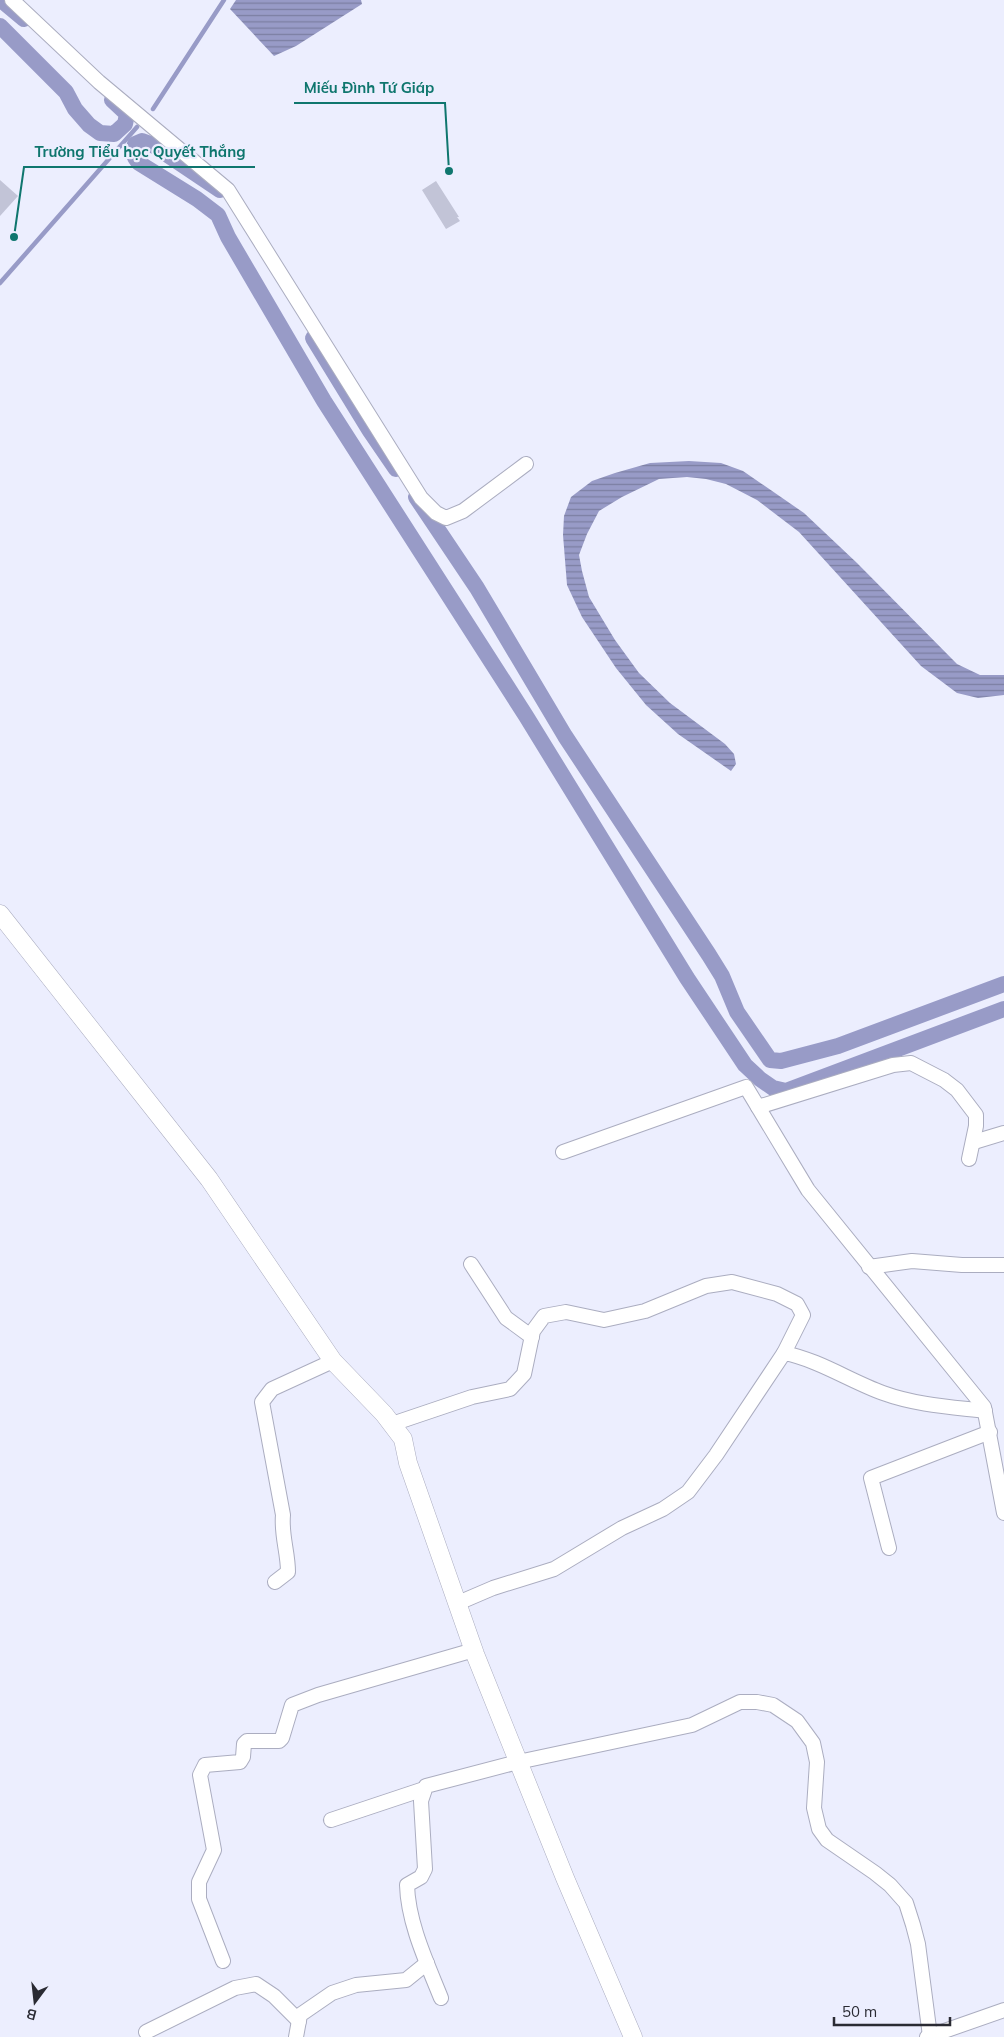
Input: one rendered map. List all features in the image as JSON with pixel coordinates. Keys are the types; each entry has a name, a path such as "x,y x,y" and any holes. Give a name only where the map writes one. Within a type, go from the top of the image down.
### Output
{"street":[{"path":"12,0 99,82 228,190 421,498 436,513 446,518 463,511 526,464"},
{"path":"0,914 209,1179 333,1361 392,1424 403,1439 408,1463 474,1650 565,1878 633,2037"},
{"path":"758,1107 893,1065 911,1063 944,1080 957,1090 976,1115 974,1142 969,1159"},
{"path":"563,1152 746,1087 808,1190 984,1407 1004,1513"},
{"path":"974,1142 1004,1134"},
{"path":"870,1266 912,1260 962,1265 1004,1265"},
{"path":"471,1264 506,1318 532,1338"},
{"path":"392,1424 472,1397 510,1389 524,1374 533,1331 544,1316 566,1312 604,1320 645,1310 706,1286 732,1282 777,1294 797,1304 803,1315 784,1353 716,1455 688,1492 663,1509 622,1528 554,1569 493,1588 458,1604"},
{"path":"784,1353 804,1357 884,1393 907,1400 985,1411"},
{"path":"275,1582 288,1572 288,1557 284,1546 282,1529 284,1515 262,1402 272,1389 333,1361"},
{"path":"889,1548 871,1478 990,1432"},
{"path":"222,1961 199,1898 200,1882 214,1850 200,1775 202,1768 205,1765 240,1762 244,1757 244,1744 247,1741 279,1741 292,1705 318,1695 474,1650"},
{"path":"331,1820 424,1789 426,1786 518,1762 692,1725 740,1702 757,1702 773,1705 797,1721 813,1743 817,1762 814,1808 819,1829 827,1840 890,1885 906,1903 914,1924 918,1944 928,2036 1004,2010"},
{"path":"424,1789 421,1801 425,1869 421,1877 408,1885 408,1903 427,1963 441,1998"},
{"path":"296,2037 300,2015 332,1993 356,1985 406,1980 427,1963"},
{"path":"146,2032 235,1988 256,1984 274,1996 299,2021"}],"water":[{"path":"236,0 361,0 362,4 296,46 274,56 230,9"},
{"path":"689,461 721,463 743,471 804,513 857,563 957,664 980,675 1004,675 1004,695 978,698 957,693 921,666 799,532 757,500 726,484 706,479 687,477 659,479 622,497 599,511 579,555 589,597 615,640 639,673 670,703 725,744 734,754 736,764 731,771 678,734 646,705 616,668 582,617 567,585 563,535 564,516 571,497 592,481 650,463"}],"building":[{"path":"0,180 18,196 0,216"},
{"path":"436,181 460,221 446,229 422,190"}],"waterway":[{"path":"1,0 24,19"},
{"path":"153,109 224,0"},
{"path":"0,26 66,92 75,109 89,125 100,133 114,134 125,124 127,114 112,100"},
{"path":"0,283 137,127"},
{"path":"220,190 153,145 142,141 135,144 134,154 139,163 197,199 218,215 228,237 324,401 526,716 687,978 745,1065 773,1088 786,1091 1004,1009"},
{"path":"313,338 370,431 396,469"},
{"path":"416,497 477,588 565,736 709,955 722,976 737,1012 770,1060 781,1061 838,1046 1004,984"}],"place":[{"name":"Miếu Đình Tứ Giáp","path":"449,171"},
{"name":"Trường Tiểu học Quyết Thắng","path":"14,237"}]}
